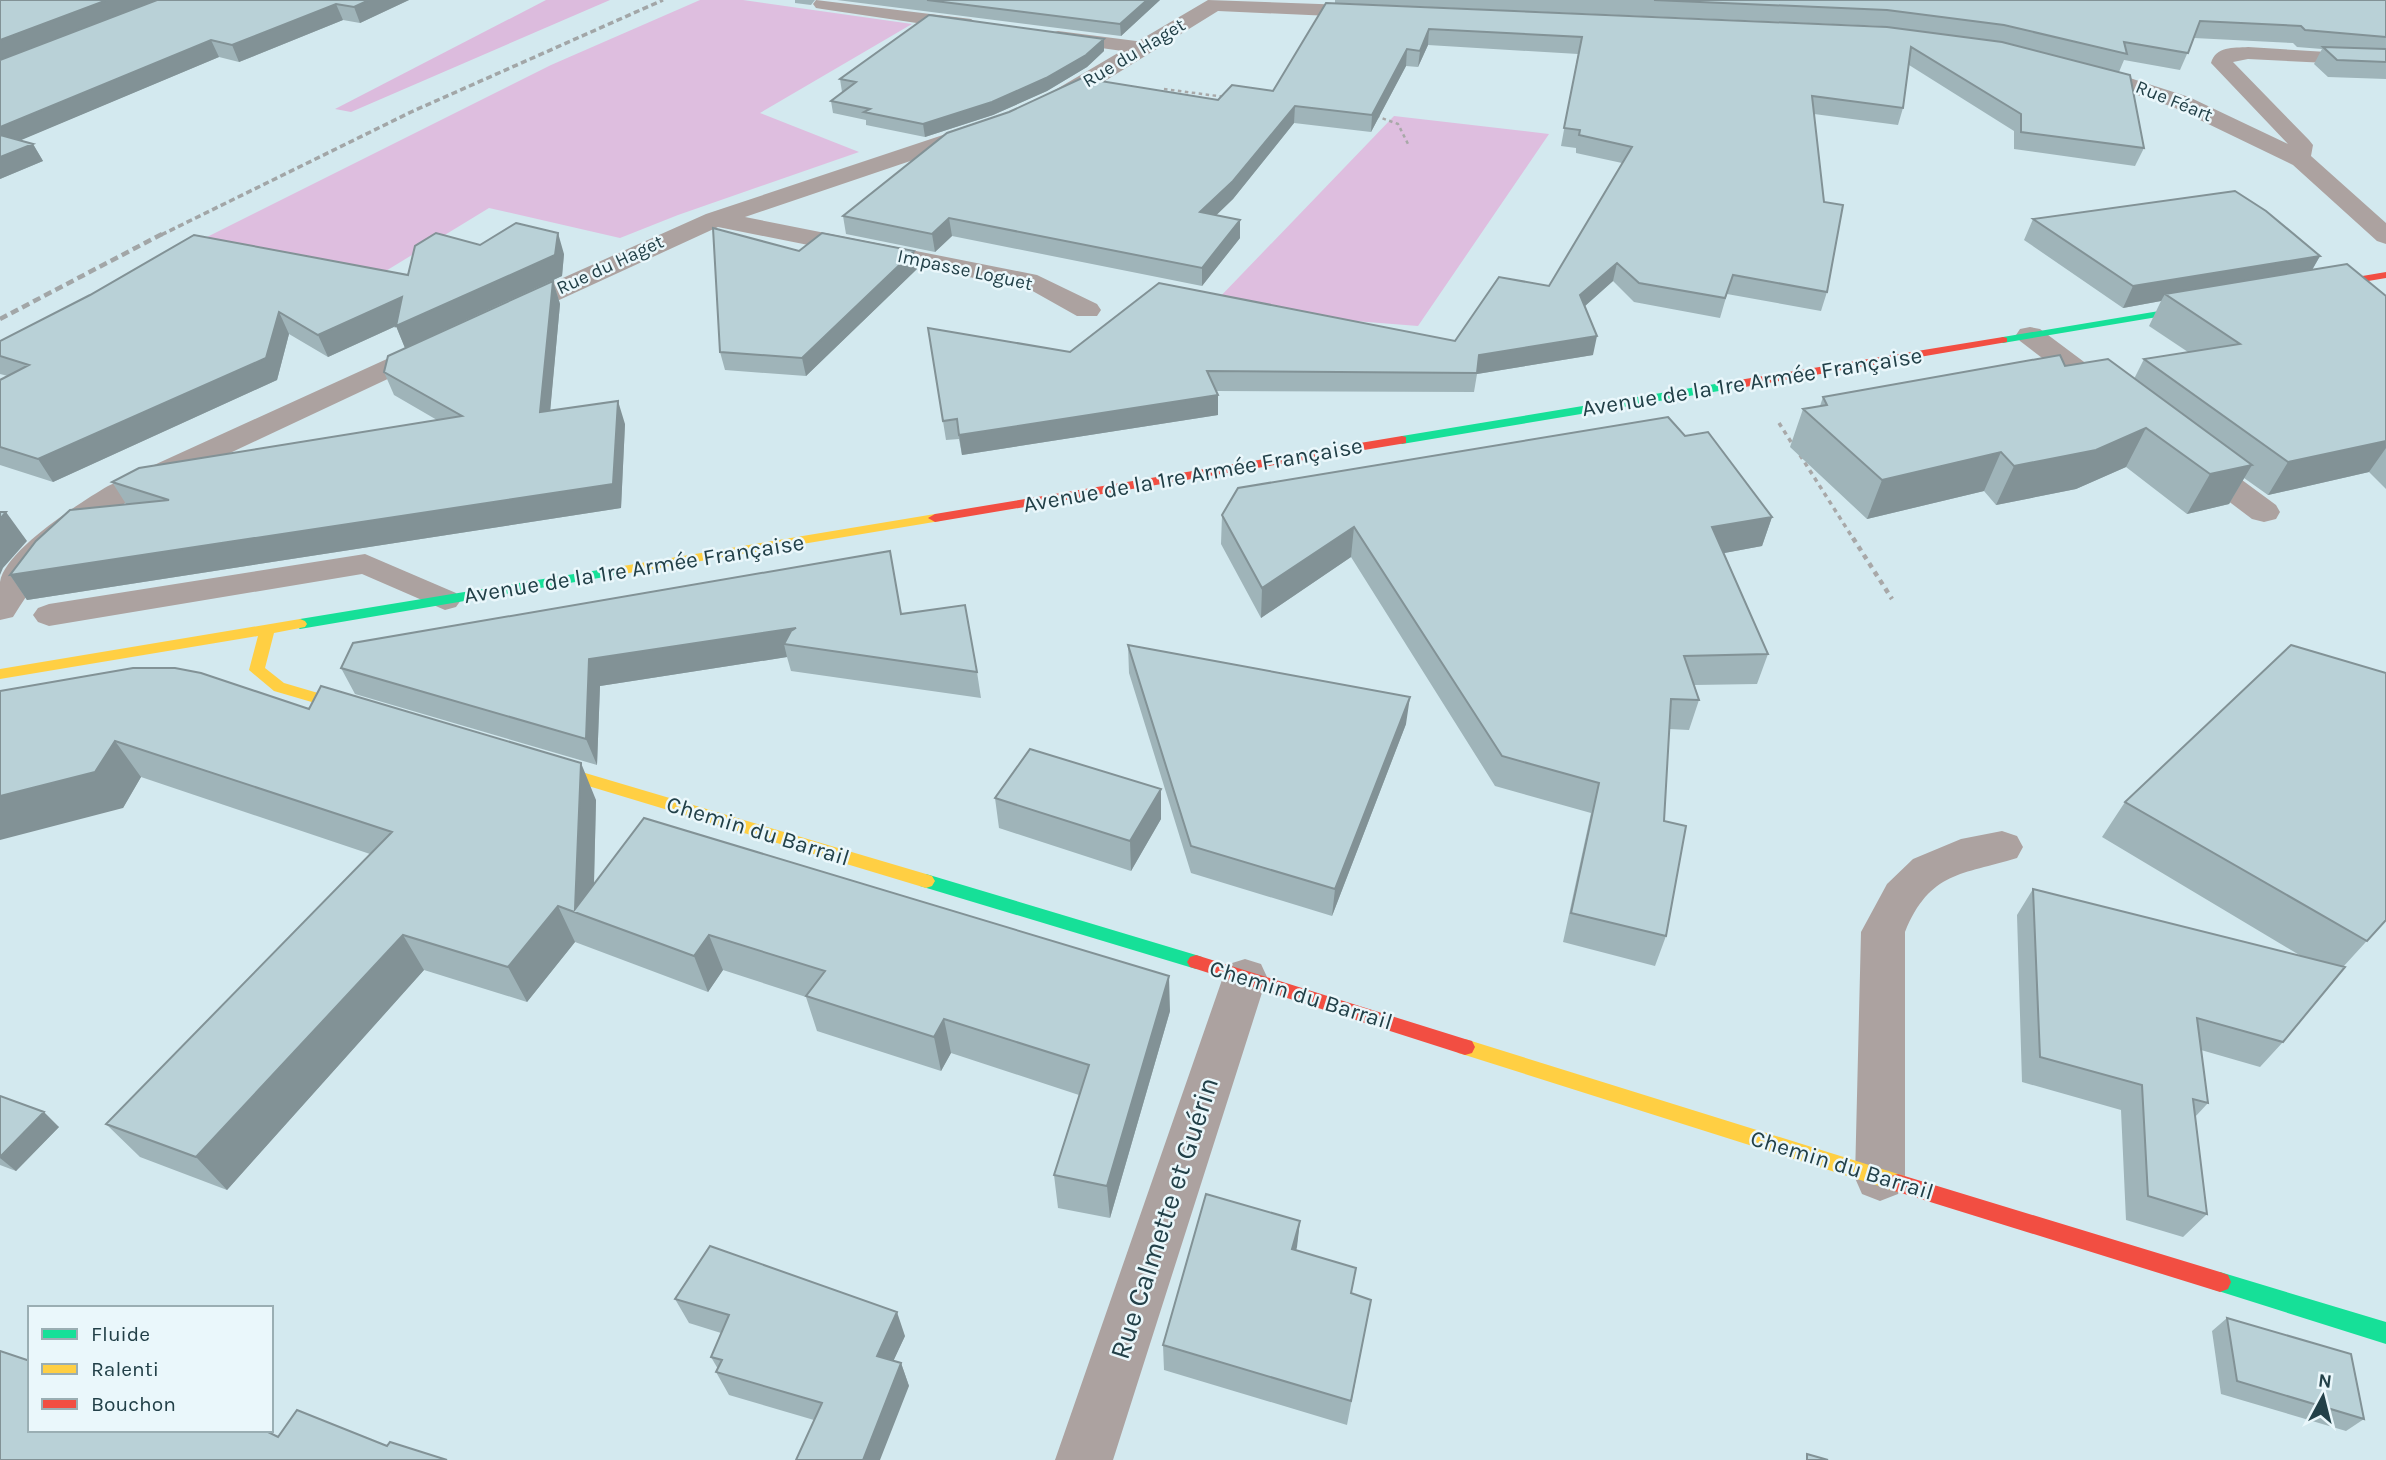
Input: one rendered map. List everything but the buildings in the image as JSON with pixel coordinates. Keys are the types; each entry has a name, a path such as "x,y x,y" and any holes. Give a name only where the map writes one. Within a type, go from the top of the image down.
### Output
{"main road":[{"path":"2297,290 2386,275"},
{"name":"Avenue de la 1re Armée Française","path":"0,674 2217,304"},
{"path":"267,630 257,670 279,687 382,718"},
{"name":"Chemin du Barrail","path":"524,760 1245,977 1880,1178 2386,1333"}],"street":[{"path":"1218,2 1401,13"},
{"name":"Rue du Haget","path":"483,324 715,219 1013,117 1092,79 1218,2"},
{"path":"2301,160 2301,145 2222,63 2223,58 2230,54 2248,53 2377,60"},
{"name":"Rue Féart","path":"2067,66 2146,88 2181,102 2301,160 2386,236"},
{"name":"Impasse Loguet","path":"715,219 1037,284 1087,310"},
{"path":"2030,335 2130,411"},
{"path":"0,609 14,581 38,550 74,520 119,493 458,336"},
{"path":"2175,445 2264,512"},
{"path":"1880,1178 1883,932 1892,906 1913,878 1973,850 2002,847"},
{"name":"Rue Calmette et Guérin","path":"1084,1460 1245,977"}],"lane":[{"path":"822,4 996,28"},
{"path":"1036,34 1144,48"},
{"path":"49,615 365,564 445,600"}],"path":[{"path":"1092,79 1229,97"},
{"path":"1367,115 1395,122 1405,130 1408,145"},
{"path":"1753,382 1892,599"}],"shaded area":[{"path":"546,0 610,0 351,112 335,109"},
{"path":"700,0 743,0 912,24 760,113 859,152 620,238 489,208 371,280 71,305 551,65"},
{"path":"1394,116 1549,134 1418,326 1291,316 1216,301"}],"railway":[{"path":"161,235 411,112 663,0"},
{"path":"0,319 164,233"}],"traffic: fast":[{"path":"2003,340 2207,306"},
{"path":"1402,440 1739,384"},
{"path":"300,624 623,570"},
{"path":"926,881 1196,962"},
{"path":"2220,1282 2386,1333"}],"traffic: slow":[{"path":"623,570 935,518"},
{"path":"0,674 300,624"},
{"path":"267,630 257,670 279,687 363,712"},
{"path":"538,765 926,881"},
{"path":"1465,1047 1898,1183"}],"traffic: jam":[{"path":"2315,287 2386,275"},
{"path":"1739,384 2003,340"},
{"path":"935,518 1402,440"},
{"path":"1196,962 1465,1047"},
{"path":"1898,1183 2220,1282"}]}
